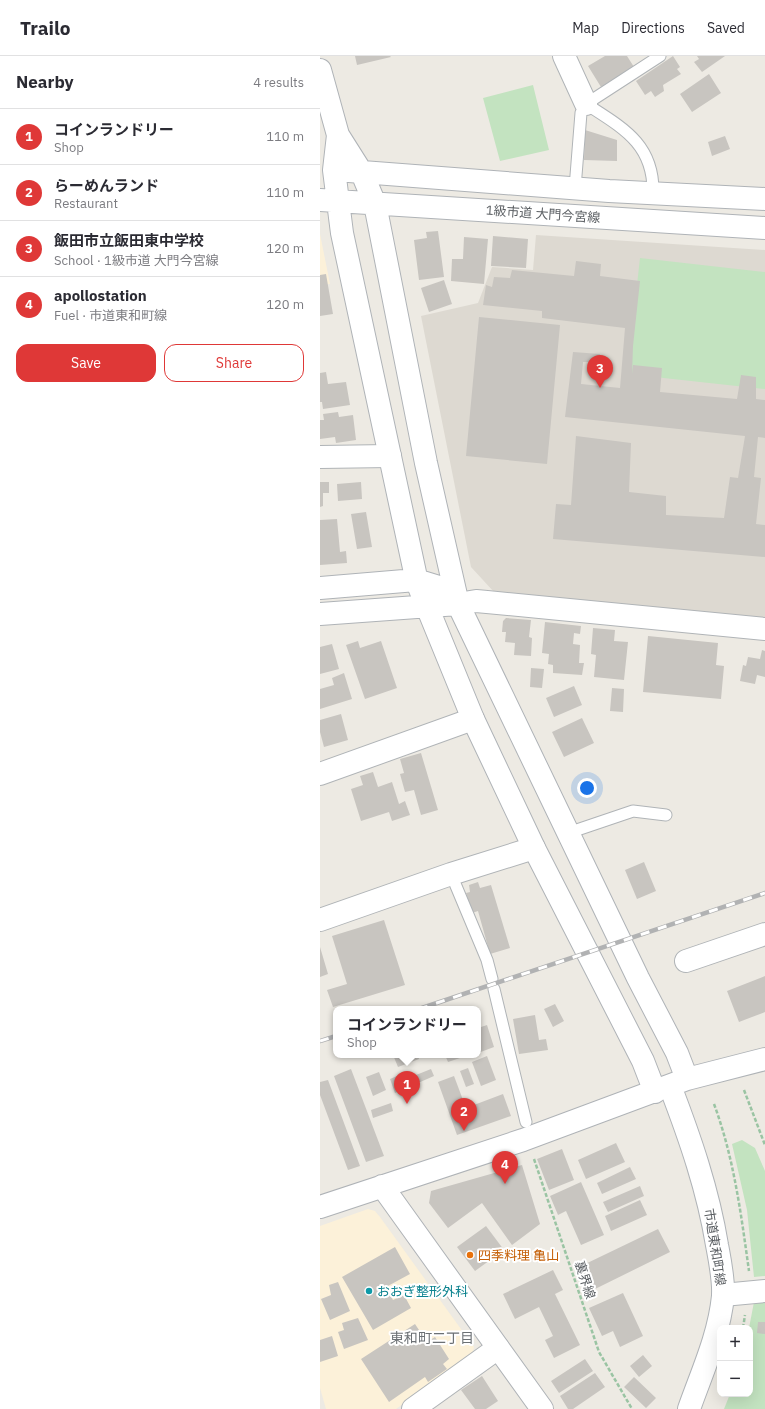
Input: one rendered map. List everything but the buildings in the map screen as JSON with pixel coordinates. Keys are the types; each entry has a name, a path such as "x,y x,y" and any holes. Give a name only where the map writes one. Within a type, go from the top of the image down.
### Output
{"street":[{"path":"564,56 586,104"},
{"path":"320,70 338,135 362,173 375,204 426,463 463,599 568,833 638,978 677,1053 671,1086"},
{"path":"338,135 327,169 329,201 342,233 416,580 473,719 534,848 643,1061 671,1086"},
{"path":"327,169 362,173 575,188 765,199"},
{"name":"1級市道 大門今宮線","path":"329,201 765,228"},
{"path":"320,457 390,456"},
{"path":"320,588 416,580 463,599"},
{"path":"320,614 425,605 463,599 765,629"},
{"path":"320,774 473,719"},
{"path":"320,920 451,874 534,848"},
{"path":"686,961 765,934"},
{"path":"320,1207 523,1140 671,1086 765,1060"},
{"name":"市道東和町線","path":"671,1086 691,1140 713,1221 720,1262 723,1295 718,1326 688,1409"},
{"path":"382,1186 542,1409"},
{"path":"723,1295 765,1291"},
{"path":"413,1409 498,1348"}],"lane":[{"path":"575,188 581,113 586,104 660,56"},
{"path":"586,104 627,131 645,152 654,177 654,193"},
{"path":"568,833 633,811 666,815"},
{"path":"451,874 487,960 526,1122"}],"path":[{"path":"744,1090 765,1145"},
{"path":"714,1104 723,1128 740,1200 750,1276"},
{"name":"裏界線","path":"532,1153 599,1352 632,1409"}],"shaded area":[{"path":"320,234 330,284 320,285"},
{"path":"536,235 765,250 765,619 494,592 471,567 421,316 478,303 492,267 533,270"},
{"path":"368,1209 375,1211 380,1217 474,1347 472,1355 396,1409 326,1409 320,1388 320,1226"}],"green space":[{"path":"533,85 549,150 500,161 483,98"},
{"path":"640,258 765,272 765,389 627,374"},
{"path":"742,1140 755,1148 765,1171 765,1276 754,1277 747,1210 732,1144"},
{"path":"765,1301 765,1409 724,1409 729,1397 753,1397 753,1325 750,1325 754,1302"}],"railway":[{"path":"428,1006 765,893"},
{"path":"320,1041 333,1037"}],"place":[{"name":"飯田市立飯田東中学校","path":"600,388"},
{"name":"コインランドリー","path":"407,1104"},
{"name":"らーめんランド","path":"464,1131"},
{"name":"apollostation","path":"505,1184"},
{"name":"四季料理 亀山","path":"470,1255"},
{"name":"おおぎ整形外科","path":"369,1291"}],"district":[{"name":"東和町二丁目","path":"432,1338"}]}
